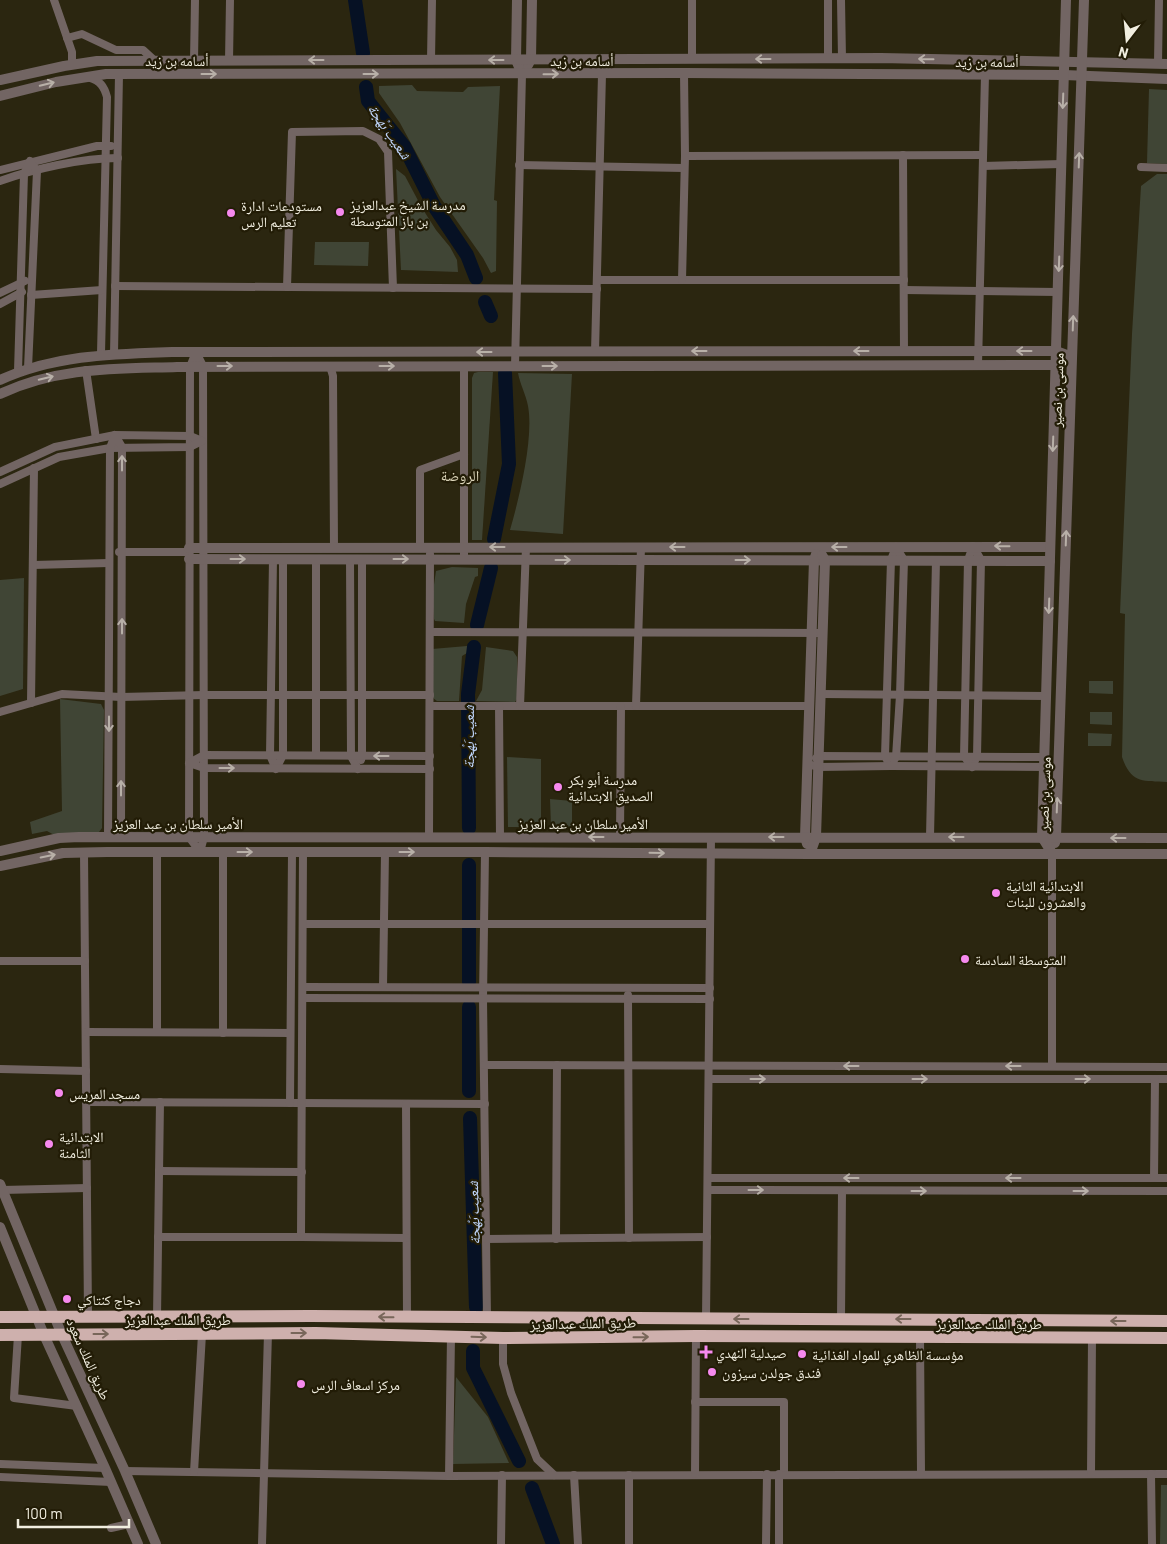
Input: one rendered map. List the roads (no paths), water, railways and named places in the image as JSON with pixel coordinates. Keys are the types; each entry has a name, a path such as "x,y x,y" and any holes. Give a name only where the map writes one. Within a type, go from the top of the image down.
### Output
{"highway":[{"name":"طريق الملك عبدالعزيز","path":"0,1317 1167,1321"},
{"name":"طريق الملك عبدالعزيز","path":"0,1335 268,1334 503,1338 696,1336 1167,1338"}],"street":[{"path":"54,0 72,52 72,65"},
{"path":"194,61 195,0"},
{"path":"229,61 230,0"},
{"path":"431,60 432,0"},
{"path":"515,366 522,74 516,60 517,0"},
{"path":"522,74 531,59 532,0"},
{"path":"692,0 692,59"},
{"path":"828,0 828,58"},
{"path":"840,0 842,58"},
{"name":"موسى بن نصير","path":"1052,853 1042,837 1066,0"},
{"name":"موسى بن نصير","path":"1052,853 1056,837 1084,0"},
{"path":"1160,0 1162,64"},
{"path":"67,38 82,34 116,50 143,50 155,61"},
{"name":"أسامه بن زيد","path":"0,80 97,61 842,58 1162,64"},
{"path":"682,280 684,73"},
{"name":"أسامه بن زيد","path":"0,96 56,82 106,74 684,73 1064,75 1167,79"},
{"path":"114,354 119,74"},
{"path":"596,352 602,74"},
{"path":"978,365 985,75"},
{"path":"88,77 97,80 105,88 107,97 101,354"},
{"path":"287,287 292,132 363,131 380,138 388,152 393,288"},
{"path":"0,170 30,161 97,146 118,146"},
{"path":"684,156 983,155"},
{"path":"903,156 904,351"},
{"path":"0,181 97,158 118,158"},
{"path":"23,370 31,295 37,171 30,161"},
{"path":"23,370 20,294 24,174 30,161"},
{"path":"983,166 1061,164"},
{"path":"519,165 684,168"},
{"path":"1141,167 1167,168"},
{"path":"0,293 21,282 32,280"},
{"path":"0,304 20,294 32,280"},
{"path":"597,280 904,280"},
{"path":"115,286 597,288"},
{"path":"31,295 102,290"},
{"path":"904,290 1058,292"},
{"path":"0,380 23,370 101,354 196,352 1056,351 1072,356"},
{"path":"196,352 203,366 204,837 200,852"},
{"path":"196,352 190,367 189,837 200,852"},
{"path":"0,394 42,378 86,370 203,366 1056,365 1072,356"},
{"path":"330,366 333,376 334,547"},
{"path":"464,366 464,559"},
{"path":"86,370 96,439"},
{"path":"0,472 55,447 115,435 190,436 202,441"},
{"path":"115,435 122,447 121,837"},
{"path":"108,837 110,448 115,435"},
{"path":"0,484 59,457 110,448 190,446 202,441"},
{"path":"429,837 430,559 425,547 420,470 464,454"},
{"path":"31,703 34,468"},
{"path":"972,767 964,756 968,560 973,546"},
{"path":"972,767 977,756 981,560 973,546"},
{"path":"110,553 189,553 203,548 334,547 1050,547"},
{"path":"520,706 524,560 526,547"},
{"path":"636,706 641,547"},
{"path":"891,766 885,756 891,560 896,547"},
{"path":"891,766 896,756 900,694 904,560 896,547"},
{"path":"810,854 816,837 809,706 814,560 818,548"},
{"path":"810,854 805,837 813,766 819,756 825,560 818,548"},
{"path":"189,553 203,559 1050,561"},
{"path":"276,769 270,755 278,559"},
{"path":"276,769 282,755 283,695 278,559"},
{"path":"316,559 316,755"},
{"path":"350,559 351,756 358,769"},
{"path":"358,769 362,756 362,559"},
{"path":"930,837 930,767 932,756 936,560"},
{"path":"33,564 110,562"},
{"path":"430,632 823,633"},
{"path":"0,712 62,694 122,698 204,694 430,695"},
{"path":"821,694 1046,696"},
{"path":"430,706 809,706"},
{"path":"499,706 500,837"},
{"path":"620,837 621,706"},
{"path":"189,763 204,755 430,756"},
{"path":"819,756 977,756 1044,762"},
{"path":"813,766 972,767 1044,762"},
{"path":"189,763 204,768 430,769"},
{"name":"الأمير سلطان بن عبد العزيز","path":"0,852 59,838 108,837 1167,838"},
{"path":"706,1319 711,837"},
{"path":"84,852 88,1317"},
{"name":"الأمير سلطان بن عبد العزيز","path":"0,866 63,853 84,852 1167,854"},
{"path":"156,852 157,1032"},
{"path":"223,852 223,1032"},
{"path":"290,1103 292,852"},
{"path":"301,1237 303,852"},
{"path":"383,988 385,852"},
{"path":"485,852 480,924 484,988 487,1318"},
{"path":"1052,853 1052,1066"},
{"path":"303,924 710,924"},
{"path":"0,960 85,961"},
{"path":"303,987 710,988"},
{"path":"628,988 629,1238"},
{"path":"303,998 710,1000"},
{"path":"86,1032 290,1033"},
{"path":"484,1065 1167,1067"},
{"path":"556,1238 558,1066"},
{"path":"0,1069 86,1071"},
{"path":"709,1079 1167,1079"},
{"path":"1154,1178 1155,1079"},
{"path":"86,1102 484,1104"},
{"path":"157,1317 160,1102"},
{"path":"406,1104 407,1317"},
{"path":"159,1171 302,1172"},
{"path":"708,1178 1167,1178"},
{"path":"1,1187 87,1188"},
{"name":"طريق الملك سعود","path":"1,1187 62,1335 125,1471 156,1544"},
{"path":"708,1190 1167,1191"},
{"path":"841,1319 842,1190"},
{"path":"0,1227 44,1335 138,1544"},
{"path":"158,1237 406,1238"},
{"path":"486,1239 707,1237"},
{"path":"194,1472 202,1334"},
{"path":"262,1544 268,1334"},
{"path":"18,1335 14,1398 77,1406"},
{"path":"449,1476 451,1336"},
{"path":"695,1474 696,1336"},
{"path":"920,1337 921,1473"},
{"path":"503,1338 503,1364 510,1393 538,1459 554,1475"},
{"path":"1091,1474 1092,1338"},
{"path":"695,1402 784,1402 779,1544"},
{"path":"0,1464 105,1468"},
{"path":"125,1471 449,1476 921,1473 1167,1474"},
{"path":"766,1544 767,1474"},
{"path":"1151,1474 1152,1544"},
{"path":"501,1544 502,1475"},
{"path":"574,1475 578,1544"},
{"path":"629,1475 629,1544"},
{"path":"0,1476 111,1482"},
{"path":"111,1528 129,1524"}],"waterway":[{"name":"شعيب بَهْجة","path":"355,0 363,53"},
{"name":"شعيب بَهْجة","path":"366,87 368,101 404,146 434,206 467,255 476,278"},
{"name":"شعيب بَهْجة","path":"485,302 491,316"},
{"name":"شعيب بَهْجة","path":"494,539 509,464 505,373"},
{"name":"شعيب بَهْجة","path":"477,625 491,568"},
{"name":"شعيب بَهْجة","path":"469,828 468,694 474,647"},
{"name":"شعيب بَهْجة","path":"469,865 469,982"},
{"name":"شعيب بَهْجة","path":"469,1007 469,1091"},
{"name":"شعيب بَهْجة","path":"470,1118 476,1307"},
{"name":"شعيب بَهْجة","path":"473,1351 473,1368 519,1461"},
{"name":"شعيب بَهْجة","path":"532,1488 553,1544"}],"place":[{"name":"مدرسة الشيخ عبدالعزيز بن باز المتوسطة","path":"340,212"},
{"name":"مستودعات ادارة تعليم الرس","path":"231,213"},
{"name":"مدرسة أبو بكر الصديق الابتدائية","path":"558,787"},
{"name":"الابتدائية الثانية والعشرون للبنات","path":"996,893"},
{"name":"المتوسطة السادسة","path":"965,959"},
{"name":"مسجد المريس","path":"59,1093"},
{"name":"الابتدائية الثامنة","path":"49,1144"},
{"name":"دجاج كنتاكي","path":"67,1299"},
{"name":"صيدلية النهدي","path":"706,1352"},
{"name":"مؤسسة الظاهري للمواد الغذائية","path":"802,1354"},
{"name":"فندق جولدن سيزون","path":"712,1372"},
{"name":"مركز اسعاف الرس","path":"301,1384"}],"district":[{"name":"الروضة","path":"460,475"}]}
